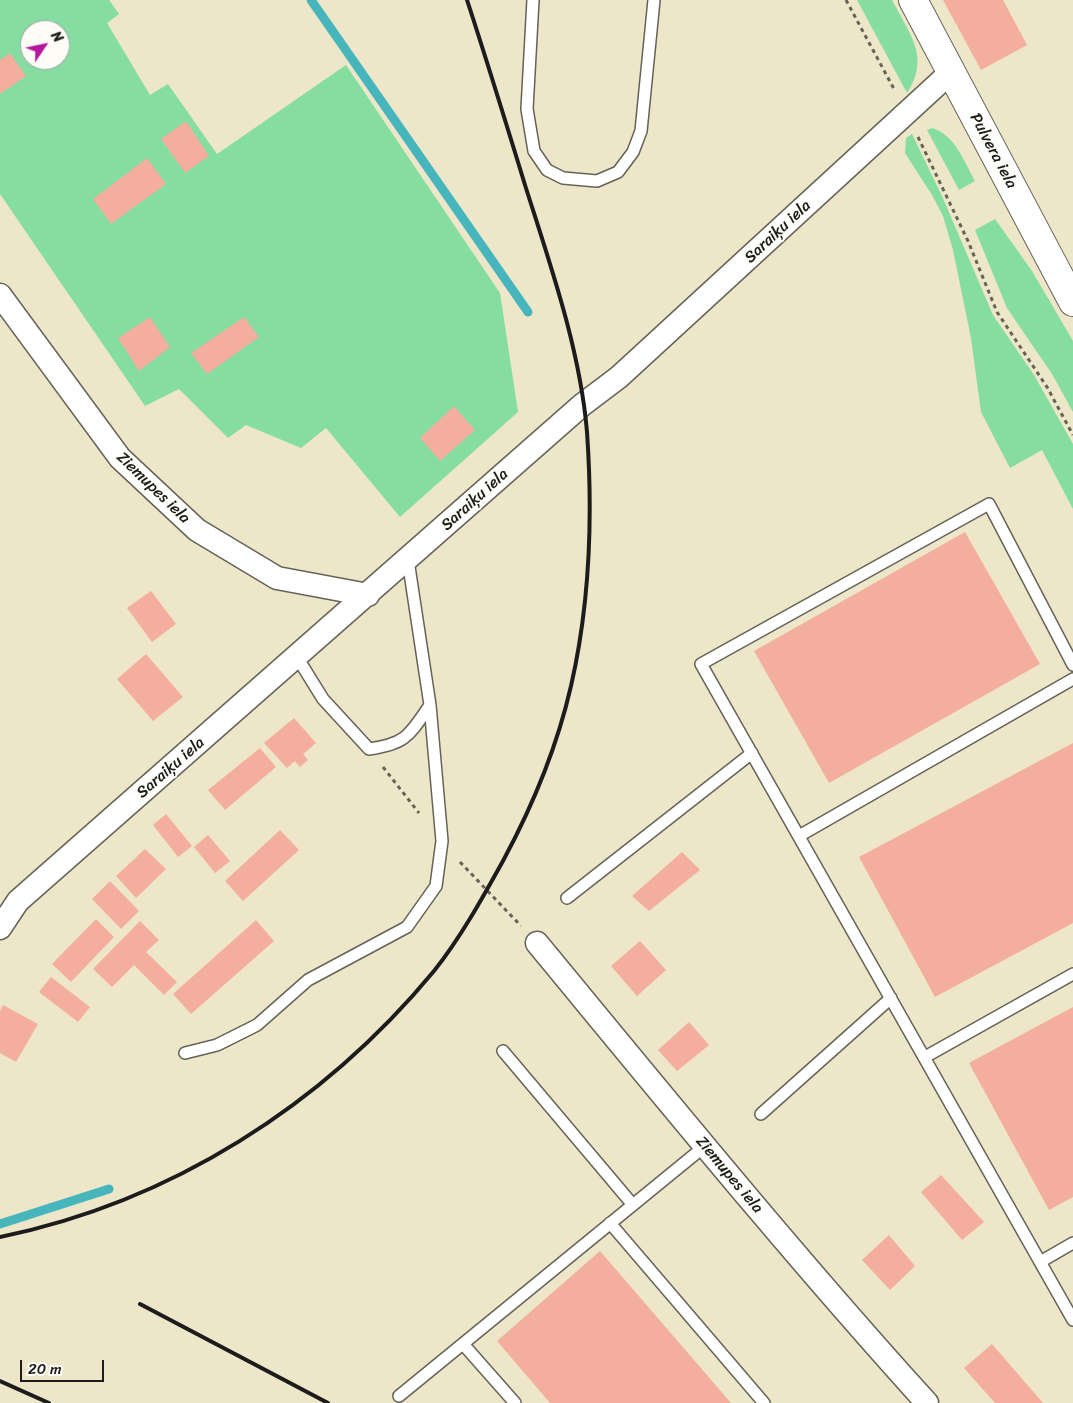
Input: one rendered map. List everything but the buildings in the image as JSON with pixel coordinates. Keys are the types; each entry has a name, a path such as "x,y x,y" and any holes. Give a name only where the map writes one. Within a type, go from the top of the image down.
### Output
{"main road":[{"name":"Pulvera iela","path":"913,0 1073,302"}],"street":[{"name":"Saraiķu iela","path":"0,928 18,902 582,405 619,378 951,72"},
{"name":"Ziemupes iela","path":"0,296 120,458 197,530 277,578 368,595"},
{"name":"Ziemupes iela","path":"537,943 851,1319 927,1403"}],"lane":[{"path":"533,0 526,109 534,150 547,170 562,178 597,181 618,172 633,152 641,131 654,0"},
{"path":"1073,665 989,504 701,664 1073,1320"},
{"path":"185,1053 217,1045 257,1025 308,980 407,927 436,886 442,841 430,705 408,560"},
{"path":"298,657 323,699 369,749 392,746 411,733 430,705"},
{"path":"799,836 1073,679"},
{"path":"567,898 752,753"},
{"path":"924,1057 1073,974"},
{"path":"761,1114 891,998"},
{"path":"503,1051 633,1205"},
{"path":"399,1396 705,1146"},
{"path":"610,1224 764,1403"},
{"path":"1040,1262 1073,1243"},
{"path":"463,1344 515,1403"}],"path":[{"path":"846,0 907,114 968,241 997,312 1047,387 1073,435"}],"green space":[{"path":"0,0 109,0 119,14 107,23 150,95 168,84 217,154 346,65 500,293 518,412 400,517 326,428 301,448 246,425 228,438 179,389 145,406 0,194"},
{"path":"857,0 892,0 911,34 917,56 917,68 914,80 907,93"},
{"path":"932,128 947,136 953,143 963,157 975,181 959,190 927,130"},
{"path":"912,134 942,196 993,315 1034,375 1073,444 1073,509 1042,450 1010,468 981,412 971,338 953,250 943,216 905,153 906,138"},
{"path":"995,219 1032,271 1073,341 1073,412 1052,374 1007,308 975,230"}],"waterway":[{"path":"311,0 528,312"},
{"path":"0,1224 109,1189"}],"railway":[{"path":"0,1237 63,1221 124,1200 183,1173 240,1141 293,1105 343,1064 390,1019 434,971 462,931 504,859 525,818 543,775 559,731 571,686 586,592 590,528 587,432 578,369 563,307 467,0"},
{"path":"140,1304 328,1403"},
{"path":"0,1381 49,1403"}]}
